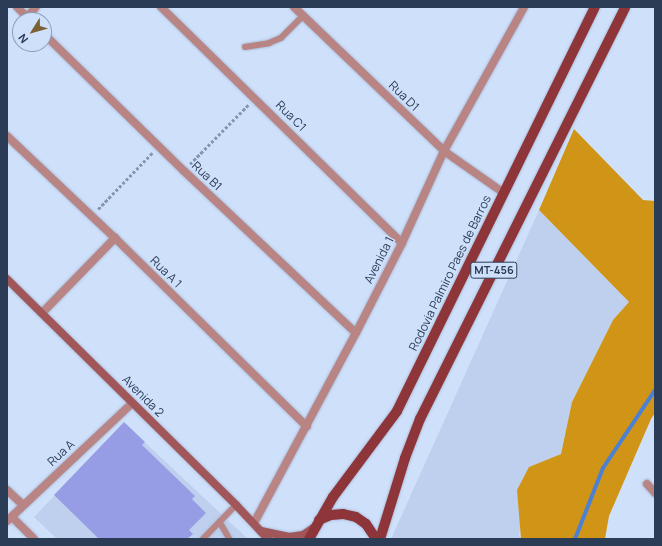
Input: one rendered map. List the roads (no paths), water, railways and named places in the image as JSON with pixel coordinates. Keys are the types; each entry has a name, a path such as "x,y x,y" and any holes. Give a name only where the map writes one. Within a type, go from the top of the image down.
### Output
{"main road":[{"name":"Rodovia Palmiro Paes de Barros","path":"309,539 333,497 397,412 595,7"},
{"name":"MT-456","path":"380,539 405,458 420,419 625,7"},
{"path":"317,524 331,515 343,514 356,517 366,524 376,539"}],"street":[{"name":"Rua C1","path":"161,7 402,243"},
{"name":"Rua D1","path":"294,7 444,151 504,193"},
{"name":"Avenida 1","path":"254,523 307,427 402,243 444,151 524,7"},
{"name":"Rua B1","path":"52,42 184,170 356,333"},
{"name":"Rua A 1","path":"7,136 115,238 307,427"},
{"path":"42,313 115,238"},
{"name":"Avenida 2","path":"7,279 236,505 268,539"},
{"name":"Rua A","path":"9,519 132,403"},
{"path":"647,484 655,493"},
{"path":"7,490 23,505"},
{"path":"9,519 34,539"},
{"path":"261,531 289,537 303,535 317,524"}],"lane":[{"path":"245,47 269,43 281,38 303,16"},
{"path":"203,539 236,505"},
{"path":"220,522 230,539"}],"waterway":[{"path":"575,539 603,468 655,390"}]}
